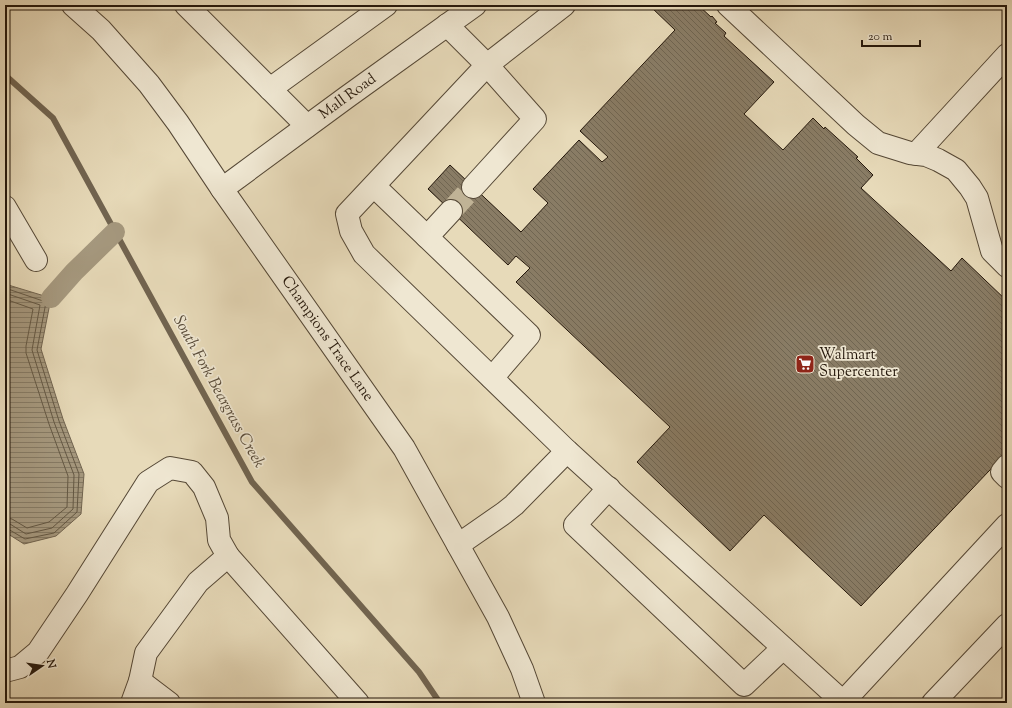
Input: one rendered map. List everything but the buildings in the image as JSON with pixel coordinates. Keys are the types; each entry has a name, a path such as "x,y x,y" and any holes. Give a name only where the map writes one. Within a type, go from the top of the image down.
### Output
{"street":[{"name":"Champions Trace Lane","path":"73,5 101,30 149,84 178,122 222,190 404,448 498,617 522,669 534,703"},
{"path":"186,5 307,126"},
{"path":"270,89 386,5"},
{"name":"Mall Road","path":"222,190 307,126 475,5"},
{"path":"564,5 487,65 347,214 351,231 364,254 567,451 844,703 1007,525"},
{"path":"728,5 856,125 878,143 916,154 926,155 956,170 977,198 992,250 1007,266"},
{"path":"447,25 487,65 535,119 473,187"},
{"path":"916,154 1007,55"},
{"path":"374,186 529,335 492,378"},
{"path":"5,208 36,260"},
{"path":"427,237 451,211"},
{"path":"458,545 514,505 567,451"},
{"path":"1007,466 1002,472 1007,477"},
{"path":"5,671 20,667 38,652 77,594 148,482 170,468 192,472 204,487 217,518 219,540 228,556 358,703"},
{"path":"609,488 575,525 744,685 784,648"},
{"path":"132,703 140,681 146,653 198,582 228,556"},
{"path":"933,703 1007,624"},
{"path":"140,681 169,703"}],"water":[{"path":"5,284 51,298 41,349 63,419 84,474 81,514 56,536 24,544 5,532"}],"waterway":[{"name":"South Fork Beargrass Creek","path":"5,75 53,118 252,482 419,672 440,703"},
{"path":"51,298 74,272 115,232"}],"tunnel":[{"path":"451,211 473,187"}],"place":[{"name":"Walmart Supercenter","path":"805,364"}]}
